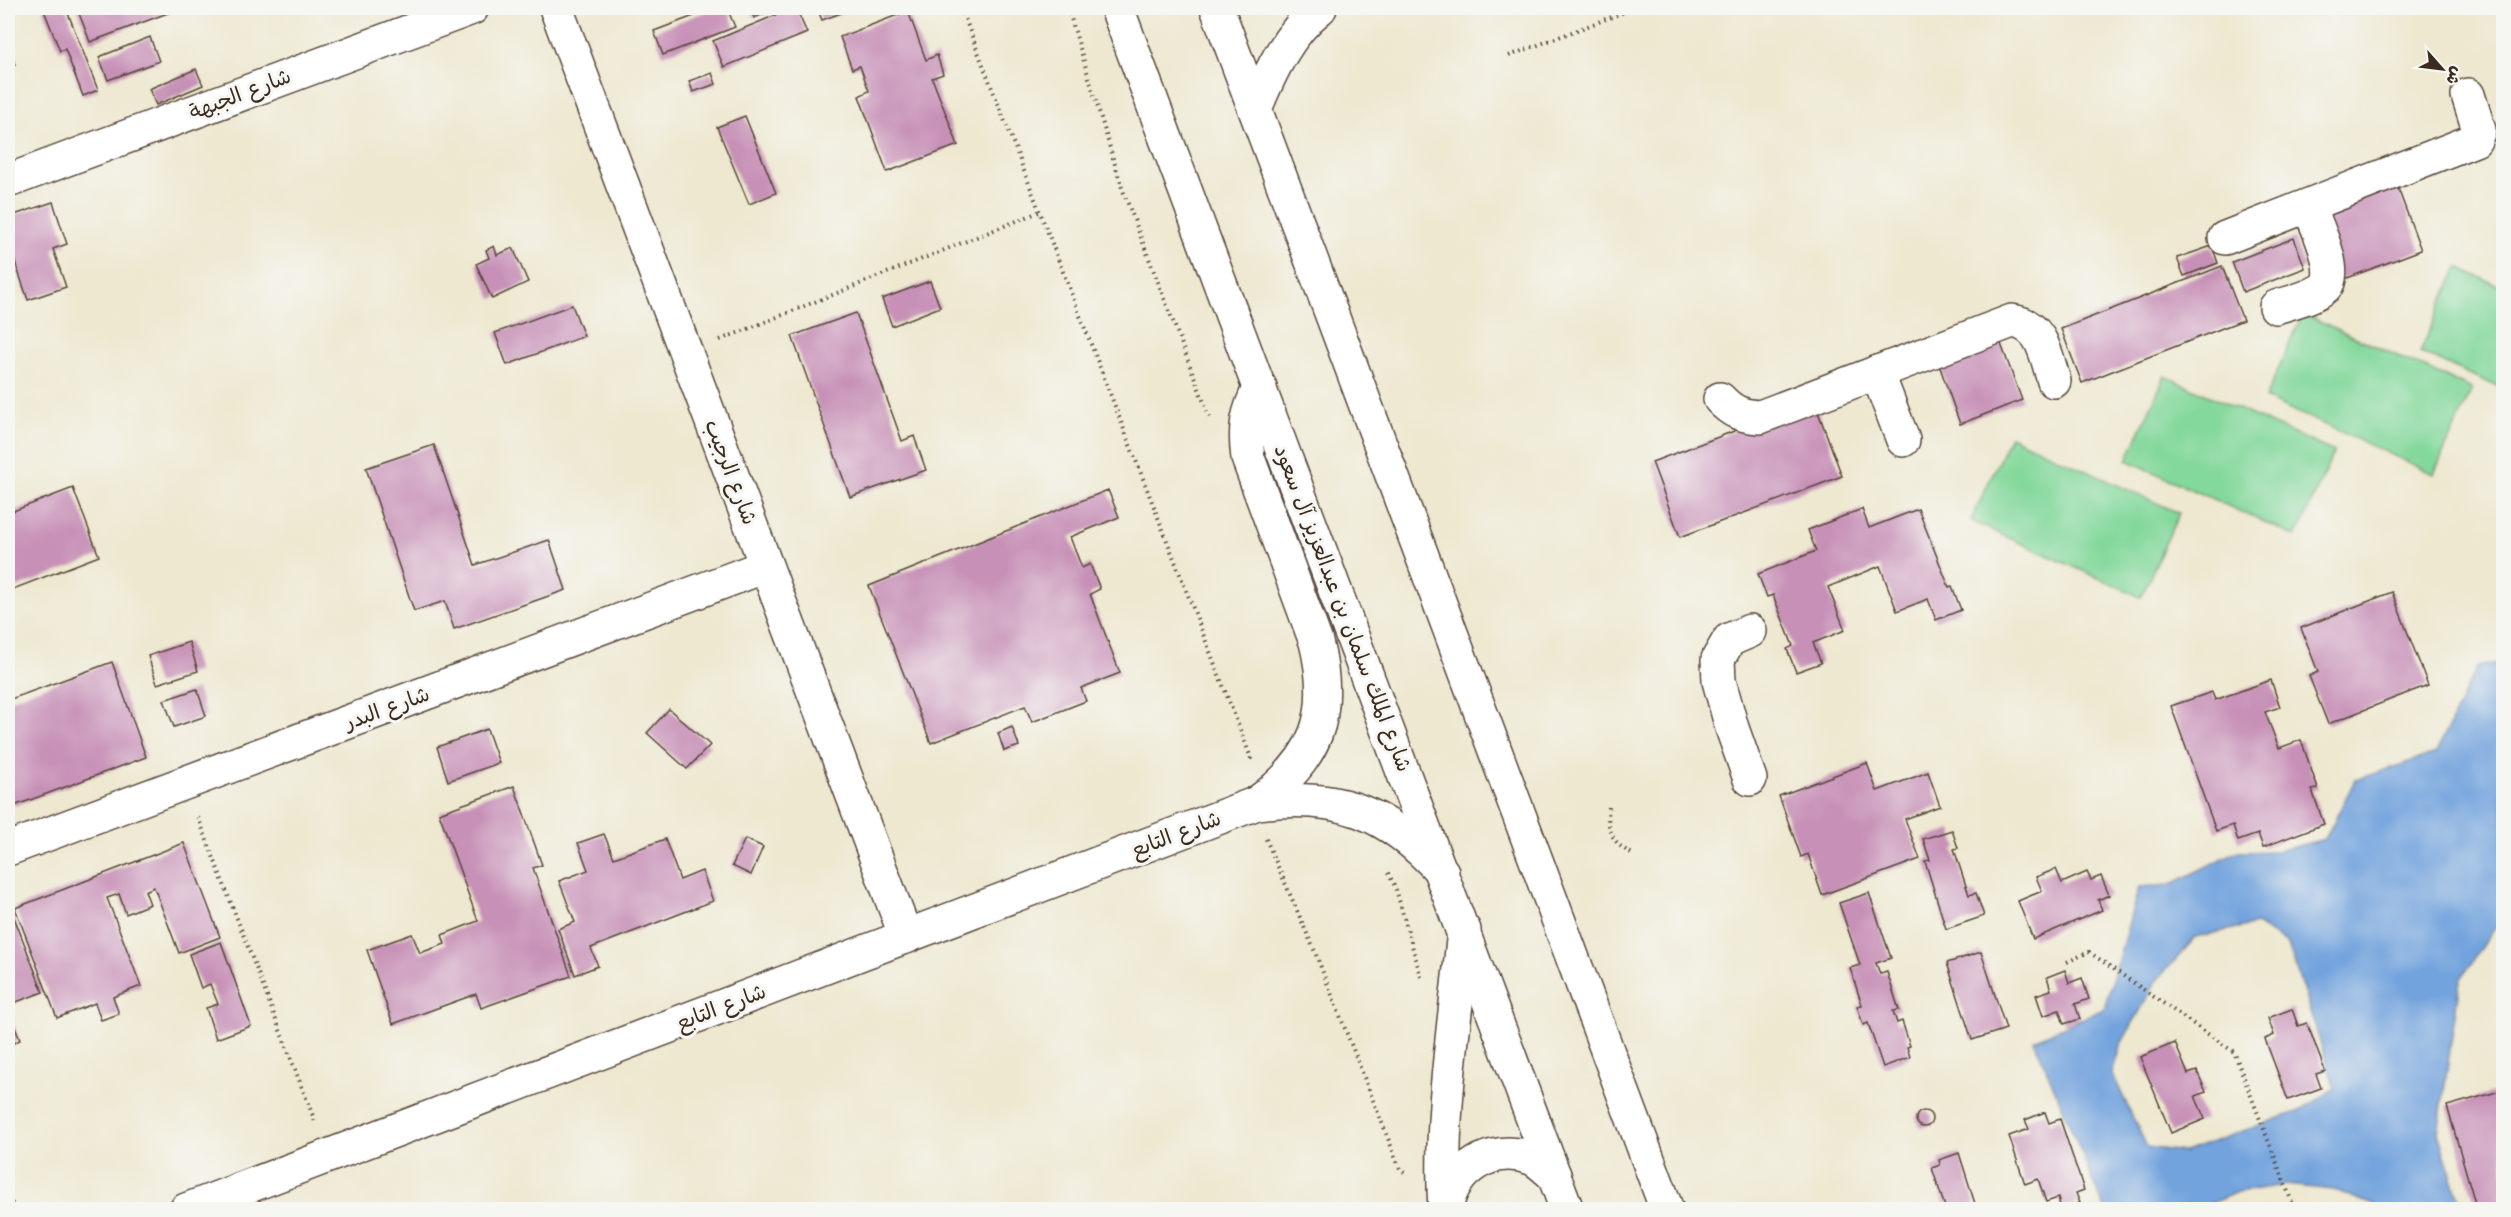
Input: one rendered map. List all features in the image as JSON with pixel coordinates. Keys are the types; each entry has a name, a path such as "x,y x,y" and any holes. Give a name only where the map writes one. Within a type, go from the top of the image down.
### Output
{"street":[{"name":"شارع الجبهة","path":"8,181 472,8"},
{"name":"شارع الرجيب","path":"556,8 906,937"},
{"name":"شارع الملك سلمان بن عبدالعزيز آل سعود","path":"1117,8 1567,1209"},
{"path":"1217,8 1667,1209"},
{"path":"1255,109 1269,73 1290,40 1320,8"},
{"path":"2226,238 2475,140 2479,130 2468,95"},
{"path":"2277,307 2316,292 2325,286 2331,276 2330,265 2309,206"},
{"path":"1719,399 1730,410 1744,416 1760,417 2012,321 2024,323 2037,334 2054,381"},
{"path":"1877,372 1903,440"},
{"name":"شارع التابع","path":"199,1207 328,1155 1257,803 1282,785 1302,761 1316,734 1323,703 1323,672 1316,642 1248,458 1245,434 1249,409 1260,387"},
{"name":"شارع البدر","path":"8,849 766,566"},
{"path":"1750,632 1729,640 1718,658 1719,681 1750,779"},
{"name":"شارع التابع","path":"1257,803 1326,801 1360,810 1392,826 1420,847 1443,873"},
{"path":"1445,1209 1442,1162 1444,1119 1464,930"},
{"path":"1445,1209 1456,1181 1467,1168 1480,1160 1506,1154 1515,1155 1532,1159 1554,1175"}],"path":[{"path":"961,8 1251,758 1245,767"},
{"path":"1509,56 1635,8"},
{"path":"686,354 1039,212"},
{"path":"185,783 328,1155"},
{"path":"1609,807 1607,821 1611,836 1620,848 1633,854"},
{"path":"1265,835 1315,952 1400,1169 1408,1175"},
{"path":"2067,962 2090,952 2234,1052 2295,1209"},
{"path":"8,1191 14,1209"}],"green space":[{"path":"2458,267 2503,288 2503,389 2420,352"},
{"path":"2303,314 2472,389 2434,474 2265,398"},
{"path":"2165,376 2334,452 2296,537 2127,460"},
{"path":"2010,436 2179,513 2141,597 1971,521"}],"water":[{"path":"2503,662 2503,916 2460,980 2438,1133 2462,1209 2383,1209 2334,1190 2285,1185 2237,1192 2198,1209 2105,1209 2034,1040 2104,1009 2139,887 2170,885 2235,852 2277,851 2325,839 2355,780 2436,753 2477,667","holes":["2256,924 2288,944 2335,1088 2302,1110 2184,1152 2147,1147 2112,1073 2121,1044 2158,979 2196,937"]}],"building":[{"path":"43,8 66,8 98,90 83,96 65,49 60,51"},
{"path":"77,8 181,8 90,42"},
{"path":"715,8 727,8 735,27 663,55 654,31"},
{"path":"750,8 778,8 754,18"},
{"path":"796,8 807,33 724,67 713,41"},
{"path":"817,8 855,8 822,20"},
{"path":"908,11 926,60 937,55 943,74 932,78 958,145 887,172 859,96 869,91 860,66 852,69 840,37"},
{"path":"150,37 159,61 108,80 99,57"},
{"path":"10,50 15,65 8,68 8,51"},
{"path":"196,69 203,85 156,105 149,89"},
{"path":"712,73 716,84 693,92 689,81"},
{"path":"745,116 776,193 749,204 717,127"},
{"path":"2396,183 2421,250 2342,280 2318,213"},
{"path":"53,202 67,244 53,249 66,287 28,300 8,241 8,217"},
{"path":"2294,238 2305,268 2243,292 2232,262"},
{"path":"494,246 497,255 513,248 528,282 492,299 476,264 489,258 486,250"},
{"path":"2212,246 2218,263 2184,276 2177,258"},
{"path":"2222,266 2243,320 2082,383 2061,329"},
{"path":"930,281 940,307 892,326 882,299"},
{"path":"572,305 584,336 507,365 495,333"},
{"path":"856,313 902,441 914,436 926,470 850,497 792,336"},
{"path":"1998,336 2022,400 1960,424 1937,359"},
{"path":"1814,401 1842,476 1680,537 1652,462"},
{"path":"434,445 475,565 549,540 566,590 454,629 445,601 414,611 366,468"},
{"path":"73,488 99,556 8,591 8,513"},
{"path":"1108,490 1119,517 1070,537 1082,568 1090,564 1100,589 1090,594 1120,673 1081,688 1086,701 1032,722 1025,706 931,743 869,586"},
{"path":"1862,509 1869,528 1918,509 1949,587 1952,586 1961,610 1936,620 1928,599 1897,611 1880,566 1828,587 1845,630 1813,643 1821,663 1796,672 1787,649 1793,646 1773,595 1767,597 1758,574 1816,551 1808,530"},
{"path":"2392,592 2428,685 2328,724 2309,676 2318,672 2301,628"},
{"path":"189,642 198,671 157,684 148,656"},
{"path":"112,662 146,757 14,806 8,786 8,700"},
{"path":"2271,680 2280,707 2265,712 2279,748 2301,740 2318,789 2312,790 2324,824 2263,847 2258,834 2238,841 2233,825 2216,831 2171,706 2212,692 2215,700"},
{"path":"197,689 206,716 174,727 164,700"},
{"path":"669,709 710,745 687,769 647,733"},
{"path":"1012,727 1019,746 1004,751 998,733"},
{"path":"487,729 499,763 448,781 437,747"},
{"path":"1867,763 1877,791 1928,772 1940,806 1905,819 1920,859 1822,895 1808,854 1801,857 1779,796"},
{"path":"514,786 542,865 533,868 571,976 481,1008 476,994 393,1024 367,950 412,934 420,953 445,944 442,935 478,921 439,813"},
{"path":"1952,830 1958,848 1954,849 1969,895 1976,893 1984,916 1946,929 1925,861 1930,860 1923,839"},
{"path":"604,834 614,858 665,839 680,880 702,871 713,901 591,948 598,966 575,975 558,929 575,922 559,881 588,870 578,843"},
{"path":"745,839 763,847 751,875 732,866"},
{"path":"184,843 220,937 179,953 154,887 145,891 150,904 126,914 119,894 107,898 141,986 113,997 119,1014 101,1020 95,1003 57,1018 15,908"},
{"path":"2056,869 2062,883 2087,872 2091,880 2101,876 2109,895 2098,900 2102,910 2033,939 2018,901 2042,891 2036,877"},
{"path":"1869,893 1891,958 1876,963 1880,974 1887,972 1899,1010 1893,1011 1897,1023 1902,1021 1910,1046 1907,1047 1910,1057 1883,1067 1868,1023 1863,1025 1857,1006 1862,1005 1850,968 1860,965 1839,903"},
{"path":"12,912 43,992 11,1004 8,995 8,914"},
{"path":"221,942 251,1026 216,1039 206,1008 218,1004 210,984 201,988 189,954"},
{"path":"1981,952 2006,1029 1972,1040 1947,963"},
{"path":"2065,970 2069,983 2082,978 2089,999 2075,1004 2080,1019 2064,1024 2059,1010 2043,1016 2036,995 2051,990 2047,977"},
{"path":"2292,1009 2298,1026 2307,1023 2325,1071 2316,1074 2321,1088 2288,1100 2265,1039 2274,1035 2268,1018"},
{"path":"8,1010 20,1040 8,1046"},
{"path":"2175,1043 2188,1074 2197,1071 2206,1092 2195,1096 2205,1119 2171,1133 2140,1057"},
{"path":"2504,1090 2504,1210 2477,1210 2447,1106"},
{"path":"1924,1111 1932,1119 1924,1127 1916,1119"},
{"path":"2045,1112 2049,1123 2060,1119 2084,1190 2076,1193 2080,1203 2061,1209 2058,1198 2046,1202 2038,1179 2025,1184 2009,1136 2029,1129 2025,1120"},
{"path":"1959,1153 1977,1210 1946,1210 1932,1168 1940,1165 1939,1160"}]}
